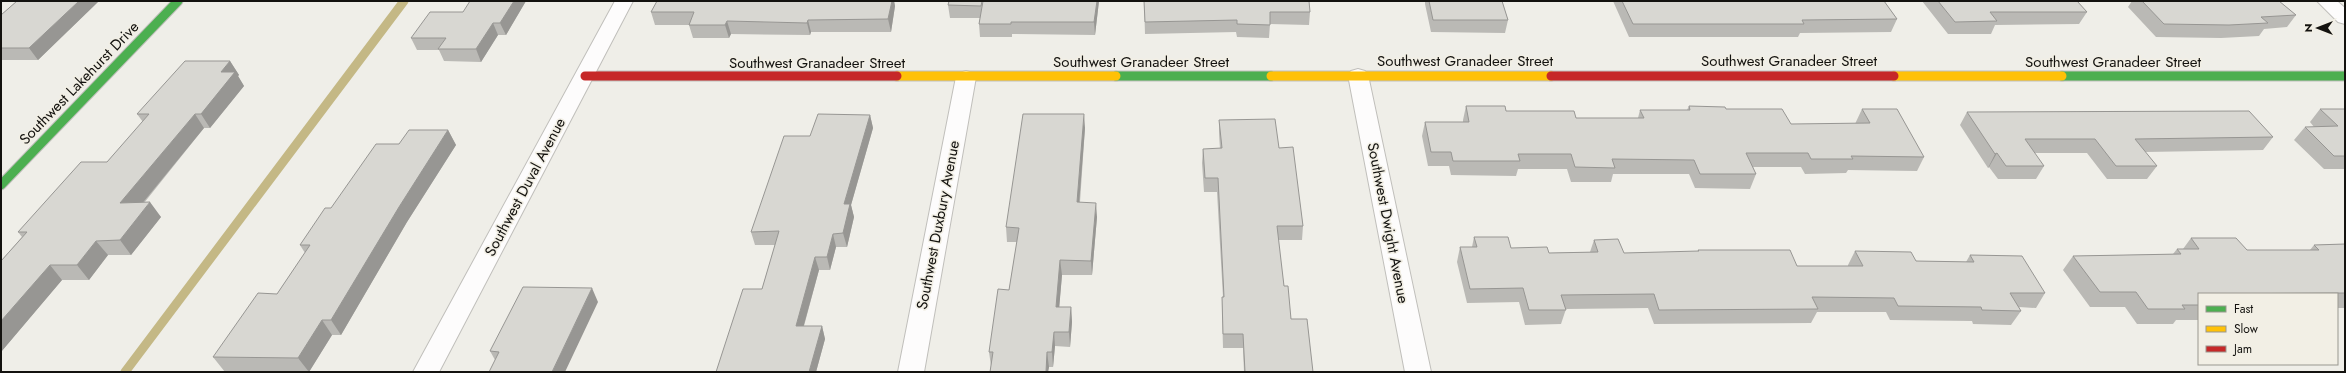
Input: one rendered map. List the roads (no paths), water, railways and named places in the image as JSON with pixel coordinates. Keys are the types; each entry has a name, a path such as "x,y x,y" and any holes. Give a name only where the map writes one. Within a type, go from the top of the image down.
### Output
{"street":[{"name":"Southwest Lakehurst Drive","path":"1,185 178,1"},
{"name":"Southwest Duval Avenue","path":"426,372 624,1"},
{"path":"2326,1 2345,18"},
{"name":"Southwest Dwight Avenue","path":"1358,75 1418,372"},
{"name":"Southwest Granadeer Street","path":"585,76 2345,76"},
{"name":"Southwest Duxbury Avenue","path":"911,372 966,77"}],"waterway":[{"path":"125,372 404,1"}]}
